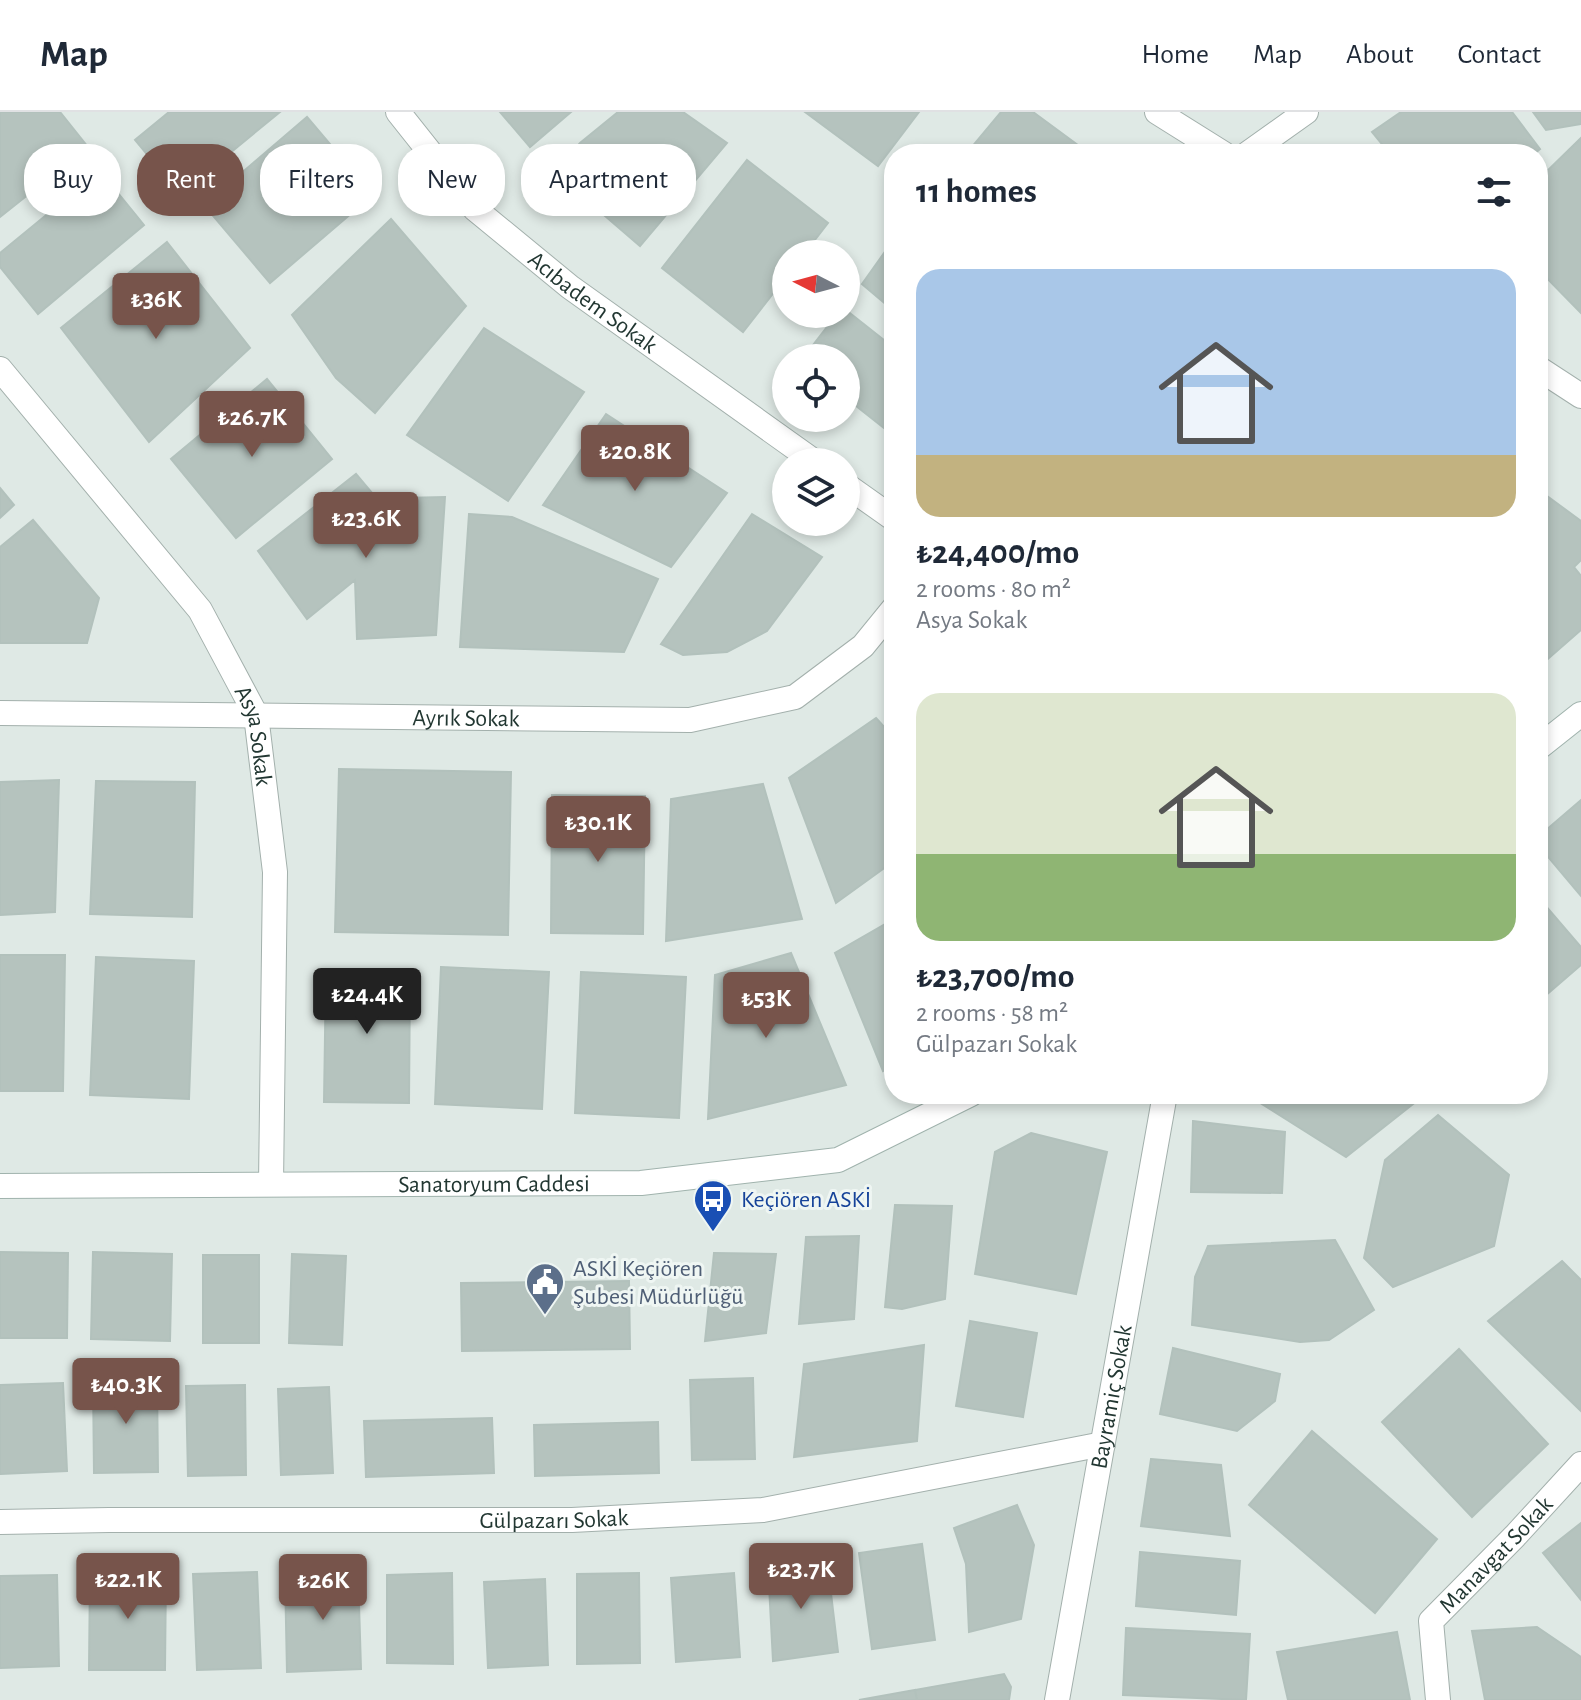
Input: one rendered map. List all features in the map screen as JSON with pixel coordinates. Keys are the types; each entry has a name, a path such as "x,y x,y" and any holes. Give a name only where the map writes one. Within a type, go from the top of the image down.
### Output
{"street":[{"name":"Acıbadem Sokak","path":"398,112 475,209 570,287 795,448"},
{"path":"1157,112 1208,144"},
{"path":"1261,144 1306,112"},
{"name":"Asya Sokak","path":"0,369 200,610 256,715 275,872 271,1184"},
{"path":"1548,375 1581,396"},
{"path":"860,495 884,512"},
{"name":"Ayrık Sokak","path":"0,713 690,720 795,697 863,646 884,620"},
{"path":"1548,740 1581,714"},
{"name":"Sanatoryum Caddesi","path":"0,1186 641,1183 838,1160 951,1104"},
{"name":"Bayramiç Sokak","path":"1057,1700 1163,1104"},
{"name":"Gülpazarı Sokak","path":"0,1522 572,1520 763,1510 1103,1444"},
{"name":"Manavgat Sokak","path":"1438,1700 1431,1621 1581,1464"}],"building":[{"path":"0,112 60,112 86,144 24,144 24,198 0,217"},
{"path":"169,112 280,112 241,144 138,144 135,140"},
{"path":"500,112 571,112 534,144 527,144"},
{"path":"618,112 683,112 727,143 696,180 696,144 580,143"},
{"path":"805,112 919,112 895,144 884,144 884,158 878,166"},
{"path":"1001,112 1033,112 1076,144 974,144"},
{"path":"1401,112 1512,112 1536,144 1382,144 1372,132"},
{"path":"1533,112 1581,112 1581,124 1546,130"},
{"path":"307,117 330,144 275,144"},
{"path":"1581,138 1581,313 1548,279 1548,170"},
{"path":"260,157 260,216 348,216 270,283 213,216 244,216 244,171"},
{"path":"747,160 828,223 815,240 772,240 772,295 743,332 662,268"},
{"path":"121,197 144,225 38,314 0,267 0,253 45,216 121,216"},
{"path":"605,216 665,216 640,246"},
{"path":"391,219 466,306 375,413 336,378 292,315"},
{"path":"167,242 250,348 149,442 61,328"},
{"path":"884,253 884,303 862,284"},
{"path":"860,321 884,340 884,428 860,409 860,344 814,344 826,328 860,328"},
{"path":"484,328 584,392 508,501 407,435"},
{"path":"267,379 332,459 236,538 171,459"},
{"path":"606,414 727,493 671,567 543,505"},
{"path":"356,474 399,525 402,498 445,497 436,635 357,639 355,580 307,619 258,551"},
{"path":"0,488 14,505 0,518"},
{"path":"1548,497 1581,521 1581,560 1574,567 1581,576 1581,630 1548,659"},
{"path":"469,514 512,517 658,579 624,652 460,647"},
{"path":"752,514 772,526 772,536 788,536 822,557 767,631 727,652 683,655 661,644"},
{"path":"33,520 99,598 87,643 0,643 0,547"},
{"path":"876,718 884,727 884,868 836,903 789,778"},
{"path":"339,769 511,772 508,935 335,932"},
{"path":"59,780 55,912 0,915 0,782"},
{"path":"96,781 195,782 192,917 90,914"},
{"path":"763,784 802,919 666,941 671,799"},
{"path":"552,795 645,796 643,934 551,933"},
{"path":"1581,800 1581,896 1548,857 1548,828"},
{"path":"1548,909 1581,947 1581,965 1548,993"},
{"path":"884,925 883,1071 835,953"},
{"path":"791,953 846,1085 708,1119 715,975"},
{"path":"0,955 65,955 63,1091 0,1091"},
{"path":"96,957 194,961 189,1099 90,1095"},
{"path":"441,967 549,972 542,1109 435,1104"},
{"path":"326,969 410,969 409,1103 324,1102"},
{"path":"581,972 686,977 679,1118 575,1113"},
{"path":"1262,1104 1413,1104 1346,1157"},
{"path":"1438,1115 1509,1175 1494,1246 1393,1287 1364,1258 1385,1160"},
{"path":"1193,1121 1285,1132 1282,1193 1191,1192"},
{"path":"1031,1133 1107,1152 1076,1294 975,1274 995,1152"},
{"path":"895,1205 952,1206 945,1299 902,1309 885,1307"},
{"path":"859,1236 854,1319 799,1324 806,1237"},
{"path":"1335,1240 1374,1310 1329,1340 1300,1342 1192,1325 1195,1277 1208,1246"},
{"path":"0,1252 68,1253 67,1338 0,1338"},
{"path":"93,1252 172,1254 170,1341 91,1339"},
{"path":"714,1253 776,1254 766,1333 705,1341"},
{"path":"292,1254 346,1256 342,1345 289,1343"},
{"path":"203,1255 259,1255 259,1343 203,1343"},
{"path":"1562,1261 1581,1280 1581,1411 1488,1321"},
{"name":"ASKİ Keçiören Şubesi Müdürlüğü","path":"629,1281 630,1349 462,1351 461,1283"},
{"path":"970,1321 1037,1333 1023,1417 956,1406"},
{"path":"924,1345 917,1441 794,1457 804,1364"},
{"path":"1173,1348 1280,1374 1275,1401 1237,1431 1160,1414"},
{"path":"1459,1349 1548,1444 1472,1517 1382,1422"},
{"path":"753,1378 755,1459 692,1460 690,1380"},
{"path":"157,1380 158,1472 94,1473 93,1381"},
{"path":"63,1383 67,1471 0,1474 0,1385"},
{"path":"245,1385 246,1475 188,1476 186,1386"},
{"path":"329,1387 333,1473 281,1475 278,1389"},
{"path":"492,1418 494,1473 366,1477 364,1421"},
{"path":"658,1422 659,1473 535,1476 534,1425"},
{"path":"1312,1431 1437,1539 1375,1613 1249,1505"},
{"path":"1151,1459 1221,1465 1230,1536 1141,1526"},
{"path":"1017,1505 1034,1545 1021,1619 969,1632 966,1564 954,1528"},
{"path":"1581,1523 1581,1600 1543,1553"},
{"path":"922,1544 935,1640 872,1649 859,1553"},
{"path":"1140,1552 1240,1561 1236,1615 1136,1606"},
{"path":"827,1560 838,1652 773,1661 768,1566"},
{"path":"90,1572 166,1572 165,1670 89,1670"},
{"path":"257,1572 261,1668 197,1670 193,1574"},
{"path":"358,1572 361,1669 287,1672 285,1574"},
{"path":"452,1573 453,1664 387,1663 387,1575"},
{"path":"639,1573 640,1663 577,1664 577,1574"},
{"path":"734,1573 740,1657 676,1662 671,1578"},
{"path":"57,1575 59,1666 0,1668 0,1576"},
{"path":"545,1579 548,1665 488,1668 484,1582"},
{"path":"1537,1627 1581,1657 1581,1700 1485,1700 1472,1631"},
{"path":"1126,1628 1250,1634 1246,1700 1123,1695"},
{"path":"1397,1632 1410,1700 1288,1700 1277,1652"},
{"path":"1004,1674 1011,1687 1009,1700 917,1700 915,1690"},
{"path":"915,1690 917,1700 859,1700"}],"place":[{"name":"Keçiören ASKİ","path":"713,1233"},
{"name":"ASKİ Keçiören Şubesi Müdürlüğü","path":"545,1316"}]}
